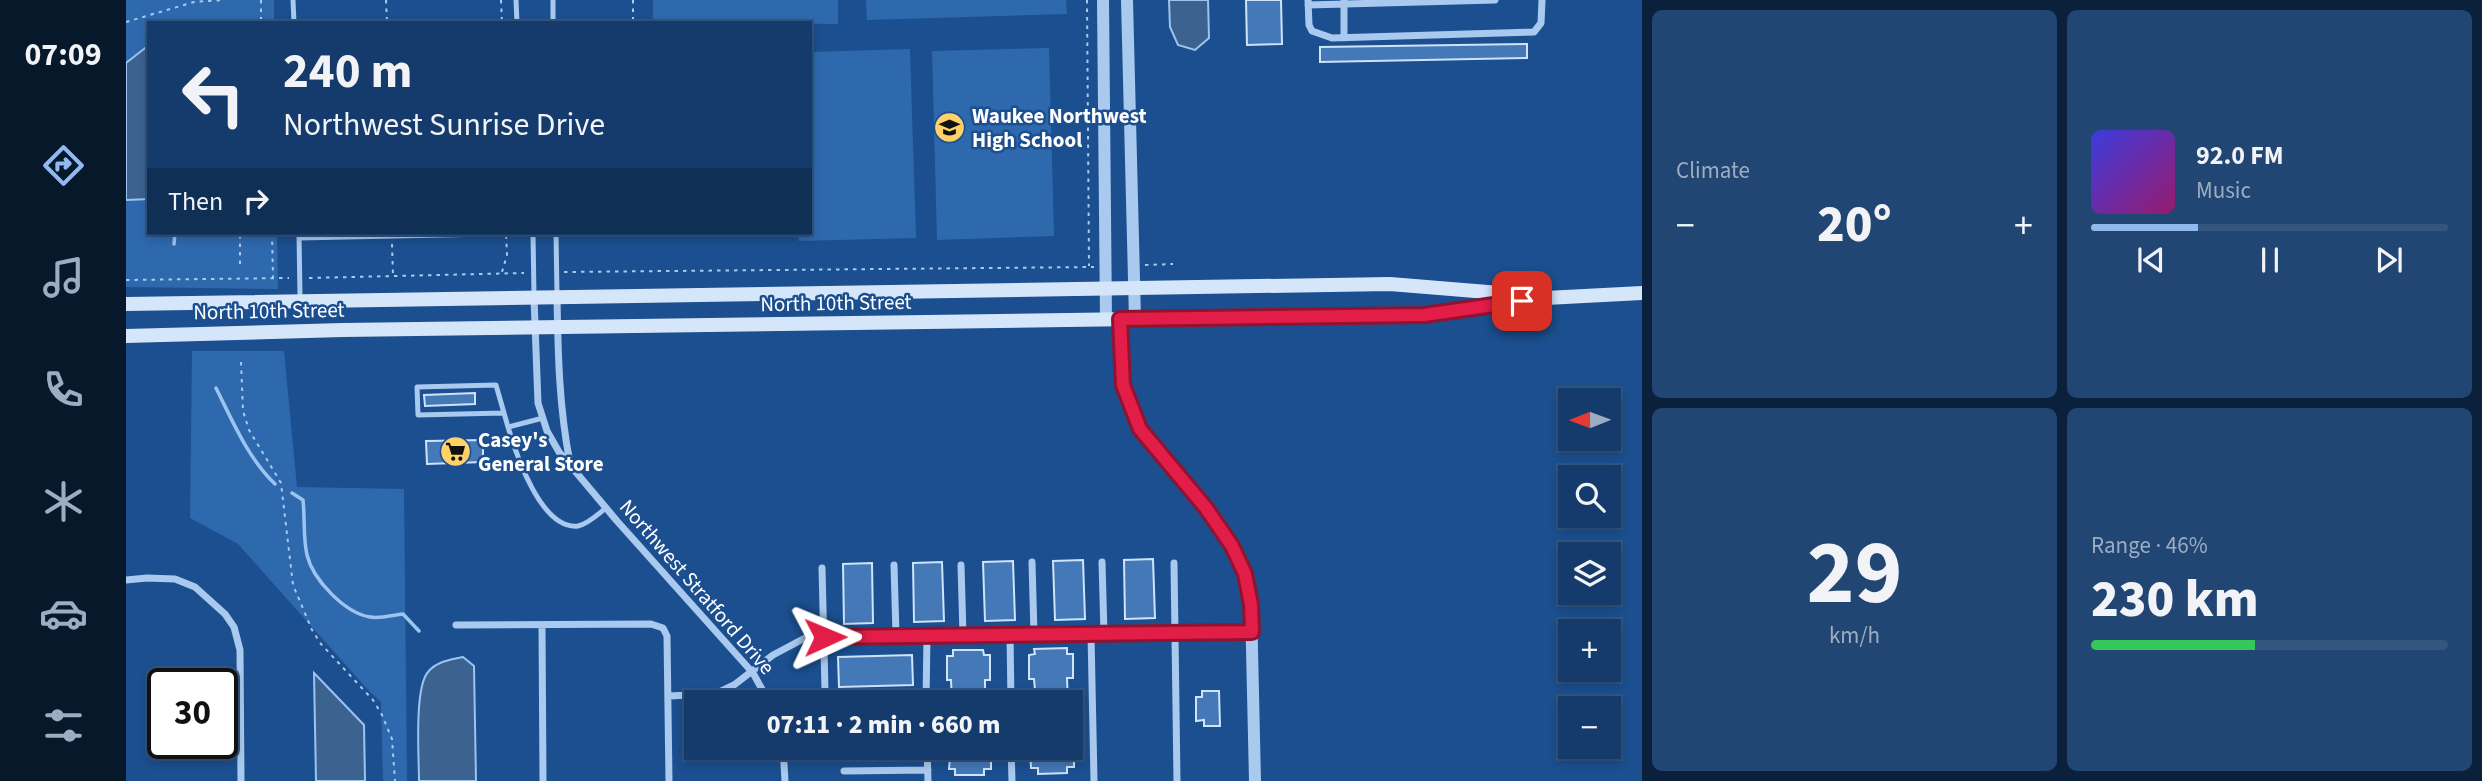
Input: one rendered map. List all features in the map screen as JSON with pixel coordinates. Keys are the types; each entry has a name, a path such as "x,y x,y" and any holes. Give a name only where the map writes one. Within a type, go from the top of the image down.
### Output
{"main road":[{"name":"North 10th Street","path":"126,304 1390,284 1476,289 1546,298"},
{"name":"North 10th Street","path":"126,335 1424,315 1546,298 1642,293"}],"street":[{"path":"1103,0 1106,289 1121,319"},
{"path":"1127,0 1134,288 1121,319 1123,385 1140,429 1206,508 1232,546 1245,574 1251,605 1255,781"},
{"path":"1495,0 1308,3 1309,25 1312,31 1332,38 1534,32 1541,23 1542,0"},
{"path":"1344,2 1344,37"},
{"name":"Northwest Stratford Drive","path":"534,298 538,403 547,431 606,508 753,673 762,690"},
{"name":"Northwest Stratford Drive","path":"557,298 558,377 562,424 570,464"},
{"path":"1032,562 1034,634"},
{"path":"1102,562 1104,634"},
{"path":"1174,563 1177,781"},
{"path":"894,565 896,635"},
{"path":"961,565 963,635"},
{"path":"822,568 825,690"},
{"path":"126,580 175,579 195,587 225,614 234,627 240,650 241,781"},
{"path":"456,625 651,624 663,628 667,636 669,781"},
{"path":"542,625 543,781"},
{"path":"668,695 715,694 753,673 773,655 805,638 1252,632"},
{"path":"1091,634 1094,781"},
{"path":"926,690 927,635"},
{"path":"1010,635 1011,690"},
{"path":"784,760 785,781"},
{"path":"928,760 928,781"},
{"path":"1011,760 1012,781"},
{"path":"844,771 928,770"}],"lane":[{"path":"293,0 294,21"},
{"path":"516,0 517,21"},
{"path":"553,0 553,21"},
{"path":"300,302 299,235 440,235"},
{"path":"533,235 534,298"},
{"path":"556,235 557,298"},
{"path":"504,413 418,415 417,387 496,386 520,466 538,497 555,518 576,526 585,524 606,508"},
{"path":"508,427 543,418"}],"path":[{"path":"126,21 194,2 223,0"},
{"path":"261,0 261,21"},
{"path":"386,0 387,21"},
{"path":"501,0 502,21"},
{"path":"633,0 633,21"},
{"path":"557,272 1089,267 1087,0"},
{"path":"240,235 240,264"},
{"path":"272,235 273,279"},
{"path":"502,273 507,255 506,235"},
{"path":"391,236 393,276"},
{"path":"126,280 534,272"},
{"path":"241,362 243,411 249,430 281,483 293,585 312,630 321,644 367,694 382,715 392,739 395,781"}],"shaded area":[{"path":"126,0 274,0 274,21 147,21 147,235 277,235 278,289 126,287"},
{"path":"653,0 838,0 838,24 812,24 812,21 653,21"},
{"path":"866,0 1066,0 1067,14 867,20"},
{"path":"1169,0 1208,0 1209,38 1195,50 1178,45 1170,27"},
{"path":"147,47 147,199 126,200 126,63"},
{"path":"1049,48 1054,236 937,240 932,51"},
{"path":"910,49 916,238 799,241 798,235 812,235 812,52"},
{"path":"192,351 284,351 297,487 404,489 407,781 383,781 381,702 238,544 190,518"},
{"path":"463,657 474,666 476,781 419,781 418,724 424,680 435,665"},
{"path":"314,673 364,725 365,781 316,781"}],"building":[{"path":"1246,0 1281,0 1282,44 1247,45"},
{"path":"1527,44 1527,58 1320,62 1320,47"},
{"name":"Casey's General Store","path":"475,393 475,404 425,406 424,395"},
{"name":"Casey's General Store","path":"483,440 483,462 427,464 426,441"},
{"path":"1153,559 1155,618 1125,619 1124,560"},
{"path":"1083,560 1085,619 1055,620 1053,561"},
{"path":"1013,561 1015,620 985,621 983,562"},
{"path":"942,562 944,621 914,622 913,563"},
{"path":"872,563 873,623 844,624 843,564"},
{"path":"1067,648 1067,654 1073,654 1073,678 1067,678 1068,690 1035,690 1034,679 1029,679 1029,655 1035,654 1034,649"},
{"path":"953,650 983,650 984,655 990,655 990,680 985,680 985,690 951,690 951,680 947,680 947,656 953,656"},
{"path":"912,655 913,685 839,687 838,657"},
{"path":"1202,691 1219,691 1220,726 1204,726 1204,720 1196,721 1196,697 1202,697"},
{"path":"950,760 991,760 991,769 984,769 984,775 955,775 955,769 949,769"},
{"path":"1031,760 1074,760 1074,767 1067,767 1067,773 1038,774 1038,768 1031,768"}],"waterway":[{"path":"174,244 175,235"},
{"path":"216,388 249,451 275,484"},
{"path":"292,493 303,500 305,542 310,565 331,594 350,609 370,617 403,614 419,631"}],"place":[{"name":"Waukee Northwest High School","path":"949,128"},
{"name":"Casey's General Store","path":"455,452"}],"route":[{"path":"825,637 1252,632 1251,605 1245,574 1232,546 1206,508 1140,429 1123,385 1120,319 1424,315 1522,301"}]}
